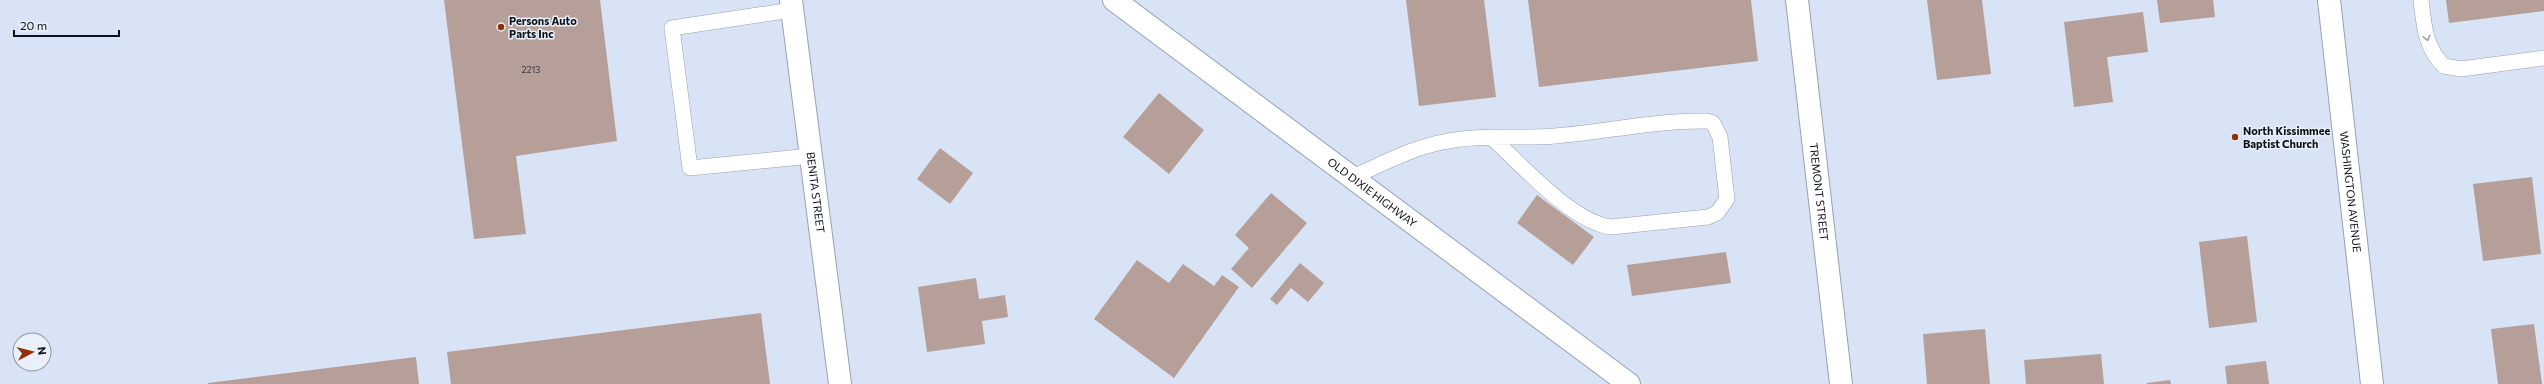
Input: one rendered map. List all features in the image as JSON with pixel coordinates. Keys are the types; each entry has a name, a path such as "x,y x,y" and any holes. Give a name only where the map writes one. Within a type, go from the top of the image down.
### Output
{"street":[{"name":"OLD DIXIE HIGHWAY","path":"1114,0 1629,384"},
{"name":"TREMONT STREET","path":"1797,0 1841,384"},
{"name":"WASHINGTON AVENUE","path":"2329,0 2372,384"},
{"name":"BENITA STREET","path":"791,5 840,384"}],"lane":[{"path":"2421,0 2426,38 2430,50 2444,66 2461,69 2544,58"},
{"path":"791,5 672,28 690,168 811,156"},
{"path":"1352,177 1417,150 1443,142 1493,138 1557,136 1707,121 1713,124 1720,137 1727,199 1717,213 1708,217 1611,227 1601,225 1591,222 1570,208 1493,138"}],"building":[{"path":"444,0 600,0 617,141 516,156 526,234 474,239"},
{"path":"1406,0 1484,0 1496,97 1419,106"},
{"path":"1528,0 1751,0 1758,61 1539,87"},
{"path":"1927,0 1982,0 1991,74 1937,80"},
{"path":"2157,0 2213,0 2215,17 2160,23"},
{"path":"2446,0 2544,0 2544,11 2449,23"},
{"path":"2143,12 2148,52 2107,57 2113,102 2074,107 2064,22"},
{"path":"1159,93 1204,130 1169,174 1123,137"},
{"path":"940,148 973,173 950,204 917,179"},
{"path":"2532,177 2541,254 2483,261 2473,184"},
{"path":"1271,193 1307,223 1252,288 1231,269 1249,248 1235,235"},
{"path":"1537,195 1594,237 1573,265 1517,223"},
{"path":"2247,236 2257,322 2209,328 2199,242"},
{"path":"1726,252 1731,283 1632,296 1627,265"},
{"path":"1137,260 1169,283 1183,264 1214,286 1222,275 1239,287 1174,378 1094,319"},
{"path":"1300,263 1324,283 1308,302 1291,288 1277,305 1270,299"},
{"path":"976,278 979,299 1005,295 1008,317 982,321 985,344 927,352 918,287"},
{"path":"761,313 770,384 451,384 447,352"},
{"path":"2534,324 2542,384 2498,384 2491,329"},
{"path":"1985,329 1990,384 1927,384 1923,334"},
{"path":"2101,354 2104,384 2026,384 2024,360"},
{"path":"416,357 419,384 208,384 208,383"},
{"path":"2266,361 2269,384 2227,384 2225,366"},
{"path":"2170,380 2171,384 2147,384 2147,383"}],"place":[{"name":"Persons Auto Parts Inc","path":"501,27"},
{"name":"North Kissimmee Baptist Church","path":"2235,137"}]}
